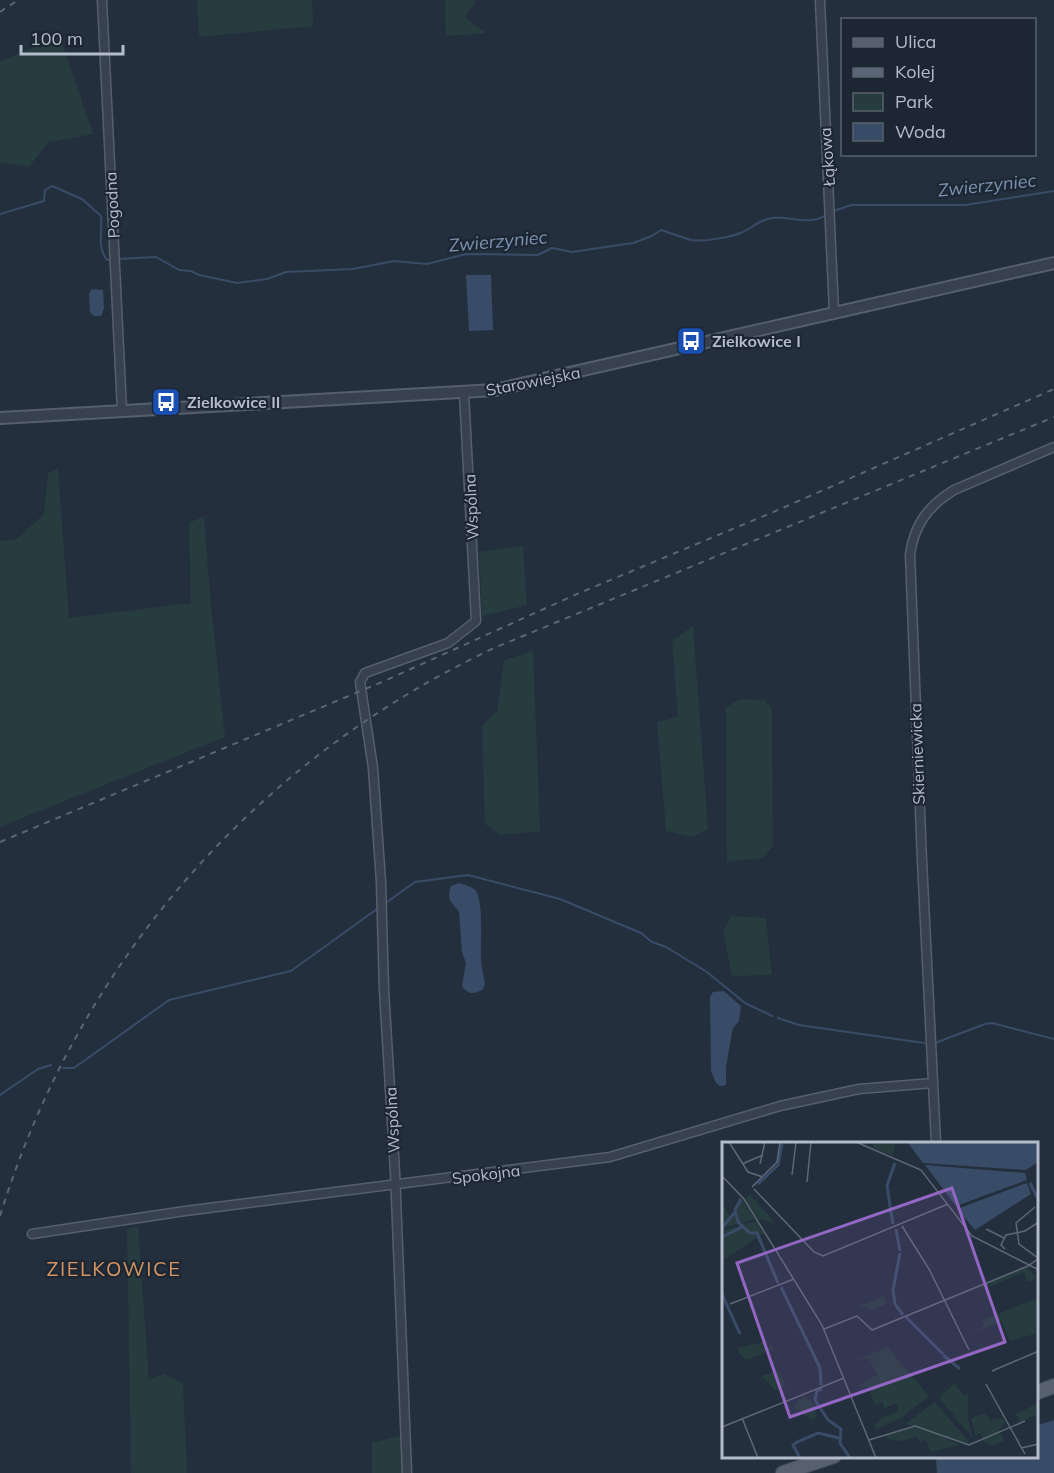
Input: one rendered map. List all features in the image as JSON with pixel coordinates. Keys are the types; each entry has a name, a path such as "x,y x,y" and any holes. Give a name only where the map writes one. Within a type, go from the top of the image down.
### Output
{"main road":[{"path":"1039,1392 1054,1386"},
{"path":"783,1473 828,1458"}],"street":[{"name":"Pogodna","path":"102,0 122,410"},
{"name":"Łąkowa","path":"820,0 834,313"},
{"name":"Starowiejska","path":"0,418 464,393 525,384 1054,263"},
{"name":"Wspólna","path":"408,1473 384,990 381,882 373,768 360,684 365,673 448,643 476,621 464,393"},
{"name":"Skierniewicka","path":"936,1142 917,756 910,555 912,539 920,522 939,500 954,490 1054,447"},
{"name":"Spokojna","path":"32,1234 175,1213 610,1157 780,1106 859,1089 933,1083"}],"green space":[{"path":"197,0 312,0 313,26 199,37"},
{"path":"445,0 473,0 475,3 465,17 486,33 446,36"},
{"path":"60,37 93,134 48,142 29,167 0,162 0,61"},
{"path":"58,469 69,618 191,603 189,523 204,516 225,737 0,827 0,541 17,539 44,514 48,473"},
{"path":"523,546 527,605 482,616 479,552"},
{"path":"693,626 708,829 692,837 666,831 657,722 678,717 672,641"},
{"path":"533,651 540,831 500,835 485,824 482,726 497,711 504,660"},
{"path":"740,699 764,700 772,709 773,846 762,858 727,862 726,707"},
{"path":"731,916 766,918 772,975 732,976 723,932"},
{"path":"138,1227 149,1380 164,1374 183,1383 187,1473 131,1473 127,1229"},
{"path":"400,1436 403,1473 372,1473 372,1443"}],"water":[{"path":"466,275 491,275 493,330 469,331"},
{"path":"92,289 103,290 104,308 101,316 94,316 90,312 89,294"},
{"path":"459,883 476,891 480,905 481,962 485,985 476,993 466,991 462,986 466,963 462,952 459,912 449,898 451,886"},
{"path":"724,991 741,1006 739,1021 733,1028 731,1038 726,1067 726,1085 720,1086 716,1083 711,1071 710,997 713,992"},
{"path":"1054,1420 1054,1473 937,1473 936,1458 1039,1458 1039,1425"}],"waterway":[{"name":"Zwierzyniec","path":"0,214 44,201 45,190 52,186 82,199 101,216 102,249 107,260 112,259"},
{"name":"Zwierzyniec","path":"831,212 851,205 965,205 1054,191"},
{"name":"Zwierzyniec","path":"117,259 156,257 179,270 237,283 267,279 286,272 353,269 394,261 427,264 466,254 538,255 552,248 572,252 633,243 661,230 692,240 711,240 738,234 768,219 813,220 826,215"},
{"path":"387,902 415,882 468,875 560,899 641,933 652,942 666,947 707,972 745,1003 772,1016"},
{"path":"63,1068 74,1068 169,1000 291,971 377,909"},
{"path":"778,1018 799,1025 924,1043"},
{"path":"935,1043 992,1023 1054,1039"},
{"path":"0,1095 38,1069 51,1065"}],"railway":[{"path":"0,12 18,0"},
{"path":"0,842 382,682 577,594 771,513 1054,389"},
{"path":"0,1216 34,1124 76,1036 127,955 186,879 253,811 327,749 407,694 494,648 1054,417"}],"place":[{"name":"Zielkowice I","path":"691,341"},
{"name":"Zielkowice II","path":"166,402"}],"district":[{"name":"ZIELKOWICE","path":"114,1268"}]}
